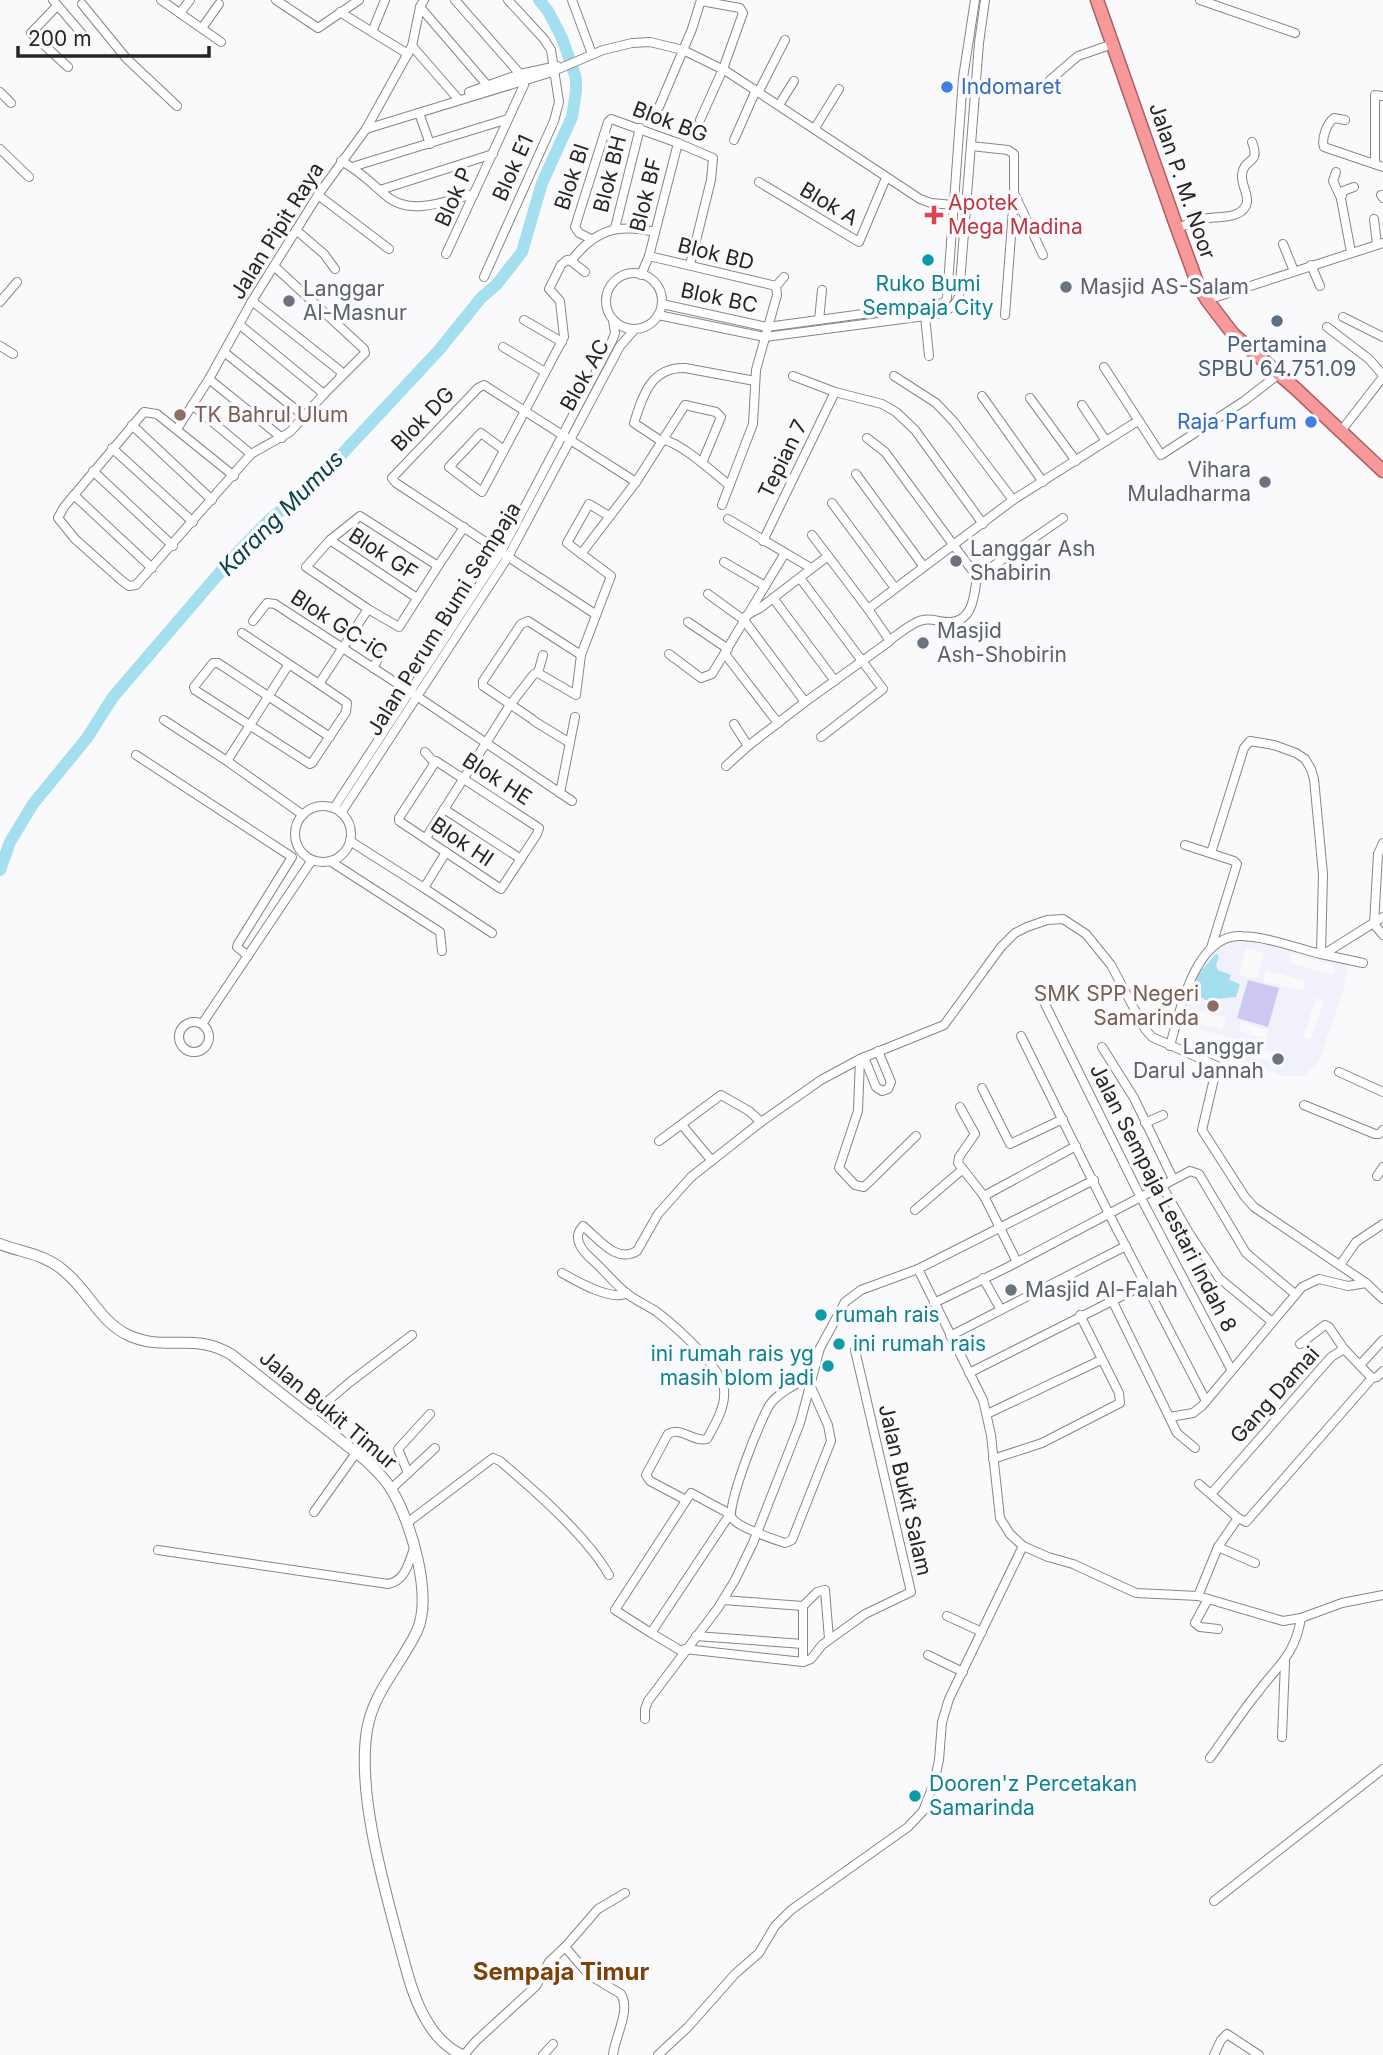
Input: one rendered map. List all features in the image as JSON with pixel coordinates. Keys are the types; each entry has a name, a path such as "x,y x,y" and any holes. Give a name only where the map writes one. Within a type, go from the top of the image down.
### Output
{"highway":[{"name":"Jalan P. M. Noor","path":"1097,0 1177,228 1198,285 1207,300 1233,334 1383,471"}],"street":[{"path":"161,0 221,42"},
{"path":"180,13 190,0"},
{"path":"276,0 320,28 359,0"},
{"path":"372,32 385,0"},
{"path":"455,0 522,78"},
{"path":"508,0 544,39 558,67"},
{"path":"572,0 590,54"},
{"path":"767,327 939,306 944,303 947,298 963,78 975,0"},
{"path":"658,316 765,337 944,313 957,302 985,0"},
{"path":"1200,0 1295,33"},
{"path":"659,107 701,1 742,10 723,69 700,120"},
{"path":"68,16 84,2 126,58 177,106"},
{"path":"68,66 31,33 55,3 82,34"},
{"path":"422,3 487,85"},
{"name":"Jalan Pipit Raya","path":"177,429 318,195 366,129 409,51 422,3"},
{"path":"202,29 219,4"},
{"path":"340,12 409,51 456,100"},
{"path":"734,140 785,40"},
{"path":"366,129 558,67 590,54 650,41 683,50 723,69 920,199 931,203 965,206"},
{"path":"1050,79 1078,56 1113,44"},
{"name":"Blok E1","path":"484,277 558,111 558,67"},
{"path":"456,100 487,85 522,78"},
{"name":"Blok P","path":"446,254 521,94 522,78"},
{"path":"779,105 794,82"},
{"path":"814,128 839,89"},
{"path":"0,92 11,103"},
{"path":"1345,121 1334,118 1331,121 1322,145 1379,166 1375,95 1381,96"},
{"path":"419,113 429,144"},
{"path":"352,167 508,119"},
{"name":"Blok BG","path":"611,119 710,156 714,162 690,265"},
{"name":"Blok BI","path":"591,239 579,233 575,227 611,119"},
{"name":"Blok BH","path":"615,228 640,128"},
{"path":"1177,228 1205,218 1236,214 1243,209 1247,199 1242,172 1255,158 1252,142"},
{"name":"Blok BF","path":"641,275 649,256 678,143"},
{"path":"971,146 1008,150 1014,154 1014,192 1005,315"},
{"path":"0,149 29,177"},
{"path":"380,190 493,154"},
{"path":"341,161 391,200 418,207 474,194"},
{"path":"1336,172 1333,181 1341,199 1351,252"},
{"name":"Blok A","path":"759,182 859,242 886,178"},
{"path":"1341,199 1343,191 1354,187"},
{"path":"1014,192 1043,255"},
{"path":"318,195 389,249"},
{"path":"1207,300 1380,244 1374,219"},
{"path":"571,261 591,239 615,228 637,228 655,232"},
{"path":"296,230 324,254 335,269"},
{"path":"1283,244 1294,271"},
{"name":"Blok BD","path":"649,256 776,286"},
{"path":"504,450 482,433 449,467 482,492 562,342 565,333 560,301 549,289 561,265 567,260 585,272"},
{"path":"1311,265 1320,286"},
{"path":"234,476 177,429 149,411 144,412 93,471 58,518 75,539 121,580 133,587 173,546 234,476 251,454 282,438 365,353 364,348 274,266"},
{"path":"566,438 615,333 613,320 606,306 608,290 618,278 634,274 648,278 658,288 663,304 652,323 635,329 623,327 613,320"},
{"path":"722,505 754,419 755,381 776,286 784,277"},
{"path":"0,302 17,282"},
{"path":"819,320 822,290"},
{"path":"252,301 339,370 342,373 340,377"},
{"name":"Blok BC","path":"663,304 767,327"},
{"path":"925,316 929,356"},
{"path":"1343,317 1383,337"},
{"path":"524,320 562,342"},
{"path":"240,325 324,394"},
{"path":"1327,327 1369,359 1383,376 1341,431"},
{"name":"Blok AC","path":"566,438 620,345 635,329"},
{"path":"0,346 13,354"},
{"path":"503,347 545,372"},
{"path":"224,352 304,416"},
{"path":"729,485 671,442 634,422 649,387 662,371 674,367 685,368 755,381"},
{"path":"1104,367 1161,455 1244,401 1279,374"},
{"path":"793,376 835,392 882,404 904,418 983,524"},
{"path":"894,376 936,403 1013,500"},
{"path":"209,379 282,438"},
{"name":"Blok DG","path":"464,527 392,478 478,388 486,386 524,411"},
{"name":"Tepian 7","path":"763,541 835,392"},
{"path":"982,396 1043,482"},
{"path":"1030,398 1076,461"},
{"path":"192,405 251,454"},
{"path":"581,554 636,482 685,405 716,412 720,416 702,463"},
{"path":"1082,405 1106,441"},
{"path":"524,411 636,482"},
{"path":"868,609 1013,500 1139,421"},
{"path":"132,425 212,500"},
{"name":"Jalan Perum Bumi Sempaja","path":"338,811 418,697 505,554 566,438"},
{"path":"867,438 885,452 977,577"},
{"path":"112,448 193,522"},
{"path":"93,471 173,546"},
{"path":"856,474 924,567"},
{"path":"74,495 152,568"},
{"path":"832,503 895,588"},
{"path":"538,673 576,695 581,655 611,576 567,543 589,504 609,516"},
{"path":"438,566 360,516 330,540 309,562 307,569 398,627 464,527 595,614"},
{"path":"726,766 805,702 920,621 926,619 952,622 964,617 971,608 977,577 1063,518"},
{"path":"728,519 811,568"},
{"path":"812,535 890,640"},
{"name":"Blok GF","path":"330,540 417,597"},
{"path":"669,654 701,678 712,674 785,553"},
{"name":"Jalan Perum Bumi Sempaja","path":"338,811 409,692 505,554"},
{"path":"746,618 828,556"},
{"path":"724,562 765,586"},
{"path":"800,579 882,686 882,691 821,737"},
{"path":"708,594 746,618 805,702"},
{"path":"774,598 835,681"},
{"name":"Blok GC-iC","path":"253,621 270,602 418,697 572,801"},
{"path":"319,684 368,610"},
{"path":"570,743 483,686 483,681 521,624 526,621 581,655"},
{"path":"688,622 727,652 778,723"},
{"path":"242,633 348,705 330,737 310,764 195,690 196,682 214,662 330,737"},
{"path":"373,668 380,655"},
{"path":"426,838 510,705 534,674 538,673 543,655"},
{"path":"227,761 289,664"},
{"path":"560,793 575,717"},
{"path":"164,720 303,815"},
{"path":"734,724 748,746"},
{"path":"1211,853 1247,743 1255,741 1274,745 1305,759 1314,779 1323,874 1323,954"},
{"name":"Blok HE","path":"425,752 436,762 464,777 537,826 539,830 521,859"},
{"path":"136,755 292,857 237,947 248,956"},
{"name":"Blok HI","path":"436,762 399,818 401,823 496,886 504,887 521,859"},
{"path":"315,807 338,811 349,826 350,841 339,857 312,860 298,846 296,827 303,815 315,807"},
{"path":"444,809 521,859"},
{"path":"350,841 492,933"},
{"path":"1383,843 1378,854 1374,923 1383,935"},
{"path":"1170,1046 1192,977 1211,948 1237,864 1185,845"},
{"path":"424,888 446,852"},
{"path":"202,1024 312,860"},
{"path":"330,860 440,932 442,951"},
{"path":"1323,954 1383,917"},
{"path":"686,1500 650,1480 646,1475 668,1434 678,1431 697,1440 707,1439 722,1408 724,1390 718,1374 658,1313 627,1293 581,1248 578,1235 580,1229 583,1226 617,1254 631,1255 641,1246 658,1214 675,1192 761,1122 821,1080 862,1058 944,1025 1007,940 1027,927 1054,919 1070,923 1096,945 1119,979 1145,1029 1156,1040 1217,1066 1202,1130 1245,1197 1258,1210 1366,1283 1383,1298"},
{"path":"1211,948 1239,936 1363,964"},
{"name":"Jalan Sempaja Lestari Indah 8","path":"1045,1004 1141,1198 1231,1369"},
{"path":"1021,1036 1206,1401"},
{"path":"1102,1047 1134,1098 1172,1179"},
{"path":"862,1058 876,1087 882,1091 888,1089 891,1082 878,1051"},
{"path":"862,1058 858,1111 839,1168 860,1188 867,1185 916,1136"},
{"path":"843,1069 859,1080"},
{"path":"1339,1072 1383,1092"},
{"path":"982,1088 1010,1144 1063,1119"},
{"path":"659,1141 721,1095 761,1122"},
{"path":"1304,1105 1375,1134 1383,1130"},
{"path":"960,1107 975,1134 957,1160 984,1196 1017,1262"},
{"path":"1145,1123 1163,1115"},
{"path":"682,1125 712,1161"},
{"path":"984,1196 1076,1146"},
{"path":"1377,1176 1383,1167"},
{"path":"915,1210 963,1169"},
{"path":"934,1303 1190,1171 1199,1174 1246,1253 1295,1294"},
{"path":"645,1720 648,1701 723,1600 758,1532 800,1423 811,1380 830,1327 848,1298 870,1286 918,1269 1094,1180"},
{"path":"1162,1186 1219,1278 1271,1321"},
{"path":"1340,1265 1356,1242 1383,1224"},
{"name":"Jalan Bukit Timur","path":"0,1244 42,1256 58,1266 72,1278 110,1323 125,1334 152,1343 197,1342 217,1346 243,1363 356,1453 382,1476 391,1489 415,1546 423,1616 375,1703 367,1731 366,1781 389,1905 414,1993 427,2022 440,2039 447,2047 463,2055"},
{"path":"950,1336 1126,1246"},
{"path":"918,1269 984,1400 1000,1518 1010,1534 1023,1546 1073,1564 1136,1593 1198,1596 1276,1620 1289,1621 1342,1603 1383,1595"},
{"path":"562,1273 609,1294 620,1297 627,1293"},
{"path":"983,1278 1001,1310"},
{"path":"1170,1417 1193,1413 1206,1401 1271,1321 1308,1283 1319,1279 1348,1286 1366,1283"},
{"path":"969,1373 1146,1284"},
{"path":"1112,1300 1178,1436 1195,1448"},
{"path":"993,1459 1042,1443 1117,1405 1120,1397 1080,1315"},
{"path":"1300,1343 1325,1325 1343,1349"},
{"path":"309,1418 350,1382 412,1335"},
{"path":"1360,1364 1383,1340"},
{"name":"Gang Damai","path":"1211,1494 1317,1369 1343,1349 1372,1378"},
{"name":"Jalan Bukit Salam","path":"803,1661 817,1654 822,1644 864,1614 911,1592 855,1350"},
{"path":"987,1415 1101,1360"},
{"path":"1199,1483 1246,1522 1372,1378 1383,1371"},
{"path":"651,1633 730,1514 734,1491 769,1406 782,1393 811,1380"},
{"path":"811,1380 828,1425 830,1444 791,1542 785,1544 734,1521 730,1514 691,1493 615,1610 684,1651 803,1661 803,1606 817,1592 825,1590 829,1639"},
{"path":"408,1473 398,1448 430,1414"},
{"path":"391,1489 435,1448"},
{"path":"314,1512 356,1453"},
{"path":"407,1524 493,1458 538,1494 600,1560 609,1575"},
{"path":"1198,1596 1219,1547 1238,1518"},
{"path":"158,1550 388,1584 397,1582 402,1577 415,1546"},
{"path":"658,2055 759,1952 775,1926 791,1910 908,1827 920,1815 937,1770 945,1710 1023,1546"},
{"path":"1219,1547 1255,1563"},
{"path":"1209,1599 1195,1623 1200,1627 1218,1629"},
{"path":"723,1600 803,1606"},
{"path":"947,1616 982,1632"},
{"path":"1210,1758 1259,1691 1285,1662 1297,1637 1301,1618"},
{"path":"696,1636 803,1644"},
{"path":"928,1655 962,1672"},
{"path":"1282,1738 1285,1662"},
{"path":"1214,1901 1383,1769"},
{"path":"463,2055 536,1986 548,1962 598,1909 625,1893"},
{"path":"565,1947 589,1975 624,1998 625,2009 613,2055"},
{"path":"1214,2055 1227,2034 1259,2055"},
{"path":"543,2055 553,2044"}],"shaded area":[{"name":"SMK SPP Negeri Samarinda","path":"1237,938 1349,963 1343,991 1319,1061 1304,1076 1284,1076 1226,1057 1232,1038 1180,1024 1195,974 1216,949","holes":["1246,948 1264,953 1256,979 1239,975","1291,953 1335,966 1333,975 1289,963","1266,970 1305,981 1303,991 1263,981","1316,998 1324,1001 1310,1040 1303,1037","1190,1008 1226,1018 1222,1030 1187,1020","1241,1022 1268,1030 1266,1039 1239,1031","1240,1044 1271,1052 1269,1061 1238,1053"]},
{"path":"1248,980 1279,988 1268,1027 1237,1018"}],"water":[{"path":"1216,954 1219,956 1216,965 1218,970 1231,975 1229,980 1240,984 1236,997 1206,1000 1198,996 1196,976"}],"waterway":[{"name":"Karang Mumus","path":"0,870 10,842 33,804 87,738 113,697 234,556 271,518 304,494 328,469 439,350 522,252 542,183 572,117 576,91 576,78 562,38 539,0"}],"place":[{"name":"Indomaret","path":"947,87"},
{"name":"Apotek Mega Madina","path":"934,215"},
{"name":"Ruko Bumi Sempaja City","path":"928,260"},
{"name":"Masjid AS-Salam","path":"1066,287"},
{"name":"Langgar Al-Masnur","path":"289,301"},
{"name":"Pertamina SPBU 64.751.09","path":"1277,321"},
{"name":"TK Bahrul Ulum","path":"180,415"},
{"name":"Raja Parfum","path":"1311,422"},
{"name":"Vihara Muladharma","path":"1265,482"},
{"name":"Langgar Ash Shabirin","path":"956,561"},
{"name":"Masjid Ash-Shobirin","path":"923,643"},
{"name":"SMK SPP Negeri Samarinda","path":"1213,1006"},
{"name":"Langgar Darul Jannah","path":"1278,1059"},
{"name":"Masjid Al-Falah","path":"1011,1290"},
{"name":"rumah rais","path":"821,1315"},
{"name":"ini rumah rais","path":"839,1344"},
{"name":"ini rumah rais yg masih blom jadi","path":"828,1366"},
{"name":"Dooren'z Percetakan Samarinda","path":"915,1796"}],"district":[{"name":"Sempaja Timur","path":"561,1972"}]}
